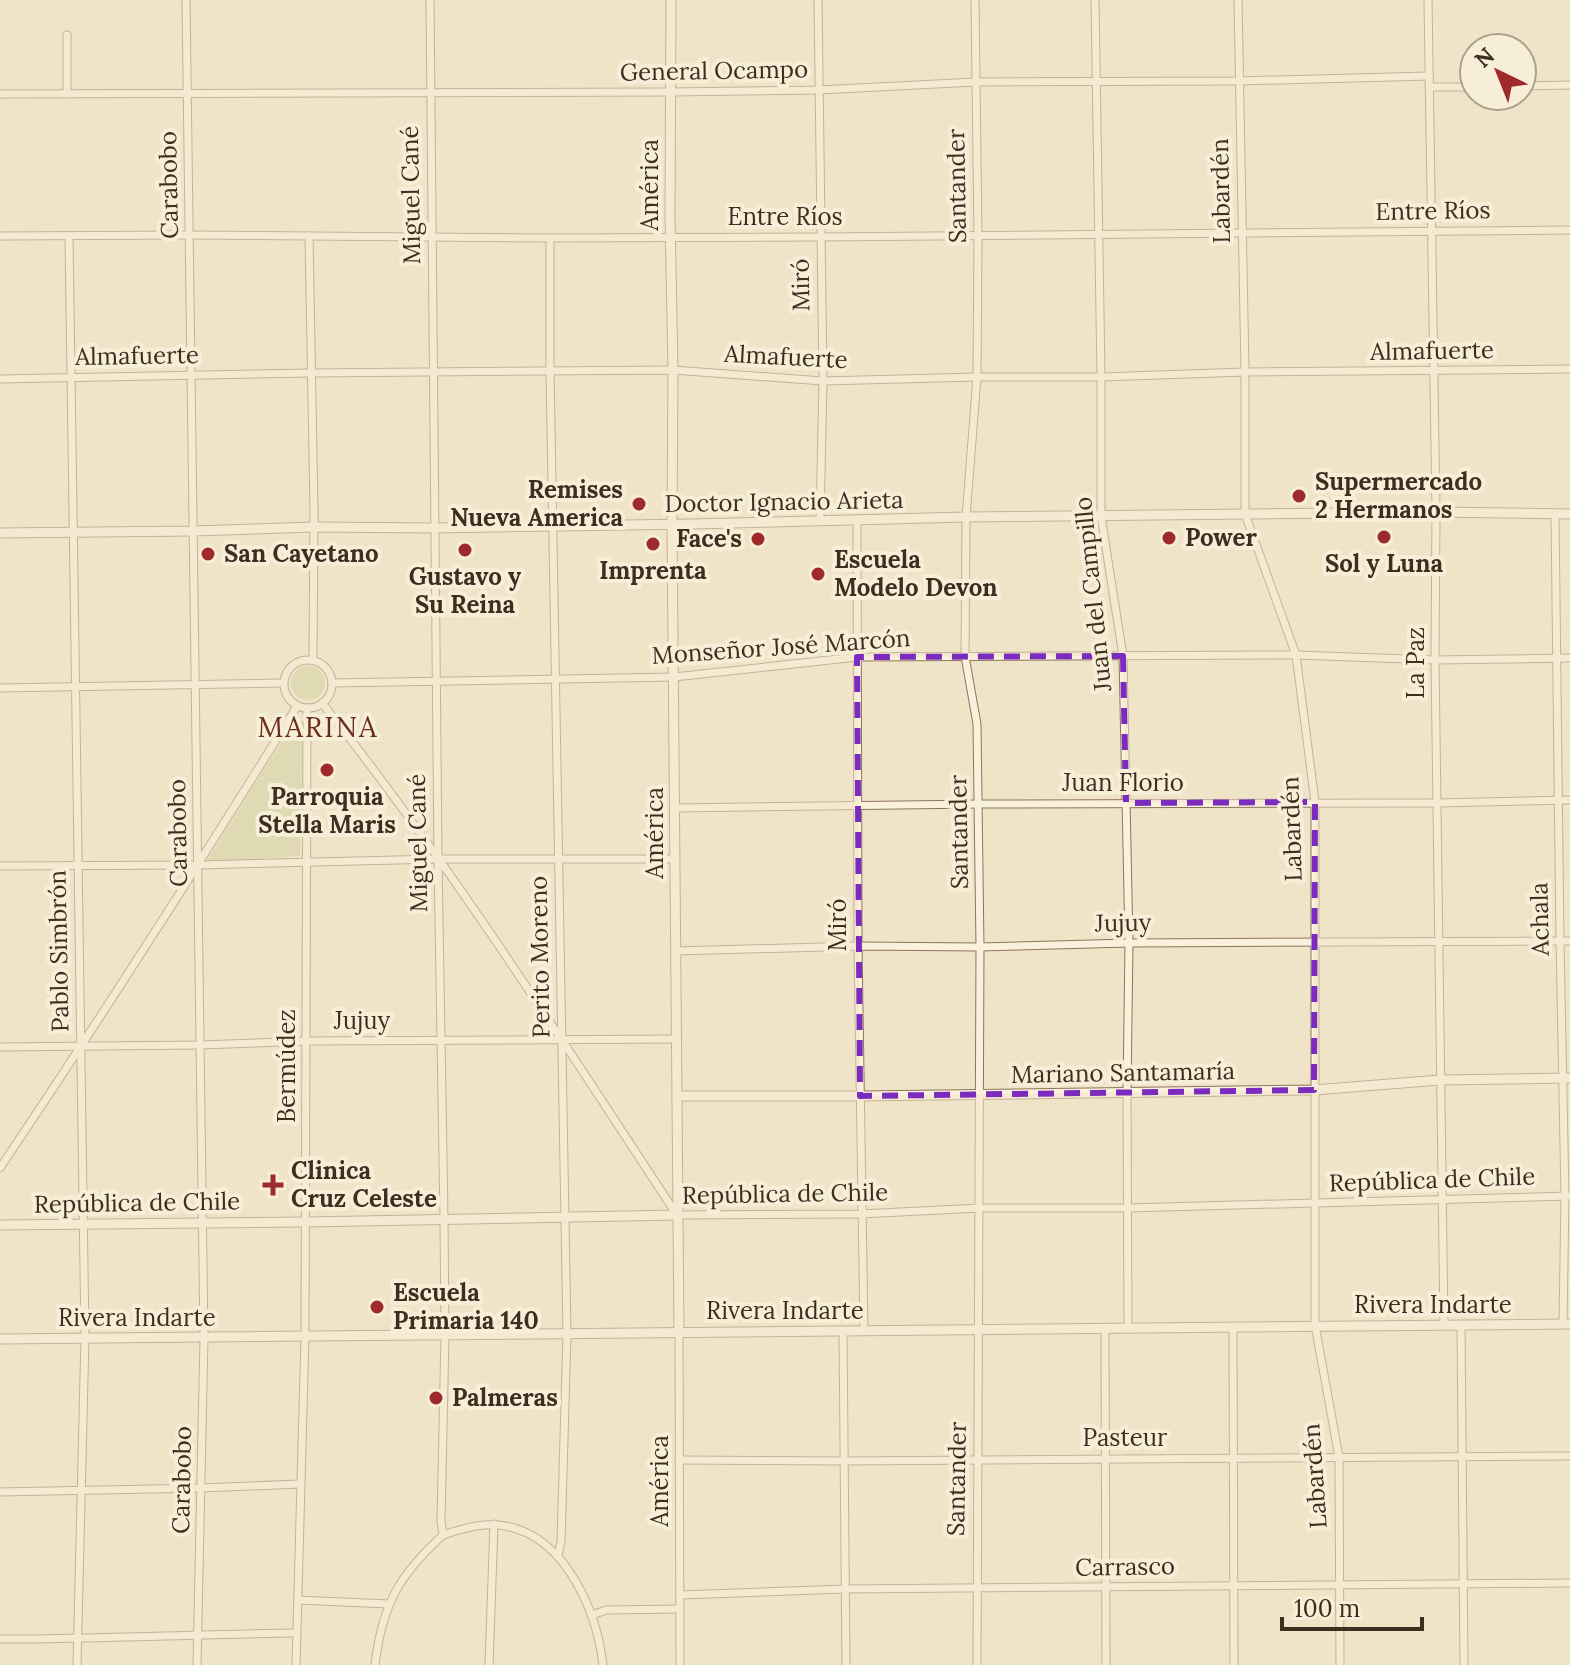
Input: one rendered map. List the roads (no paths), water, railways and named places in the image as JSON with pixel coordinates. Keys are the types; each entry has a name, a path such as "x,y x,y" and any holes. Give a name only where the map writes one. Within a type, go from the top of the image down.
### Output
{"street":[{"name":"Carabobo","path":"186,0 204,1338 197,1665"},
{"name":"Miguel Cané","path":"430,0 445,1335 443,1535"},
{"name":"América","path":"671,0 680,1665"},
{"name":"Miró","path":"818,0 823,381 820,520"},
{"name":"Santander","path":"975,0 977,377 966,517 965,656 977,724 980,947 977,1665"},
{"name":"Juan del Campillo","path":"1095,0 1101,516 1123,656 1129,943 1128,1328"},
{"name":"Labardén","path":"1238,0 1245,514 1296,655 1315,802 1315,1325 1339,1457 1340,1665"},
{"name":"La Paz","path":"1428,0 1444,1325"},
{"path":"67,35 67,94"},
{"name":"General Ocampo","path":"0,94 671,92 819,90 975,82 1238,81 1429,76"},
{"path":"1538,86 1570,85"},
{"path":"1429,87 1458,87"},
{"name":"Entre Ríos","path":"0,236 1099,236 1570,230"},
{"name":"Pablo Simbrón","path":"69,236 85,1337 77,1665"},
{"path":"309,236 313,660"},
{"name":"Perito Moreno","path":"550,238 567,1334 561,1542 558,1555"},
{"name":"Almafuerte","path":"0,379 673,370 823,381 1570,369"},
{"name":"Doctor Ignacio Arieta","path":"0,533 672,525 966,517 1436,512 1570,514"},
{"name":"Achala","path":"1555,514 1560,941 1568,1196 1566,1324"},
{"name":"Miró","path":"857,520 858,946 864,1331"},
{"name":"Monseñor José Marcón","path":"332,683 674,677 857,657 1296,655 1435,660 1570,658"},
{"path":"0,1168 302,707 322,703 330,694 332,683 327,669 313,660 297,662 290,667 283,683 286,695 302,707"},
{"path":"0,688 283,683"},
{"path":"322,703 438,859 677,1215"},
{"name":"Bermúdez","path":"296,1665 306,1222 307,862 302,707"},
{"name":"Juan Florio","path":"675,808 1570,800"},
{"path":"0,866 438,859 676,859"},
{"name":"Jujuy","path":"676,951 858,946 1570,941"},
{"name":"Jujuy","path":"0,1047 677,1039"},
{"name":"Mariano Santamaría","path":"677,1096 1314,1090 1440,1080 1566,1078"},
{"name":"República de Chile","path":"0,1225 861,1214 980,1208 1128,1208 1568,1196"},
{"name":"Rivera Indarte","path":"0,1339 1566,1324"},
{"path":"1461,1325 1464,1665"},
{"path":"1233,1327 1234,1665"},
{"path":"1105,1329 1106,1665"},
{"path":"843,1331 846,1665"},
{"name":"Pasteur","path":"679,1460 1570,1456"},
{"path":"0,1492 300,1484"},
{"path":"489,1665 494,1524"},
{"path":"375,1665 388,1604 407,1572 443,1535 494,1524 519,1529 558,1555 592,1615 603,1665"},
{"name":"Carrasco","path":"680,1595 845,1589 1570,1583"},
{"path":"298,1600 388,1604"},
{"path":"592,1615 606,1610 680,1609"},
{"path":"0,1639 297,1633"}],"place":[{"name":"Supermercado 2 Hermanos","path":"1299,496"},
{"name":"Remises Nueva America","path":"639,504"},
{"name":"Sol y Luna","path":"1384,537"},
{"name":"Power","path":"1169,538"},
{"name":"Face's","path":"758,539"},
{"name":"Imprenta","path":"653,544"},
{"name":"Gustavo y Su Reina","path":"465,550"},
{"name":"San Cayetano","path":"208,554"},
{"name":"Escuela Modelo Devon","path":"818,574"},
{"name":"Parroquia Stella Maris","path":"327,770"},
{"name":"Clinica Cruz Celeste","path":"273,1185"},
{"name":"Escuela Primaria 140","path":"377,1307"},
{"name":"Palmeras","path":"436,1398"}],"district":[{"name":"MARINA","path":"318,727"}]}
